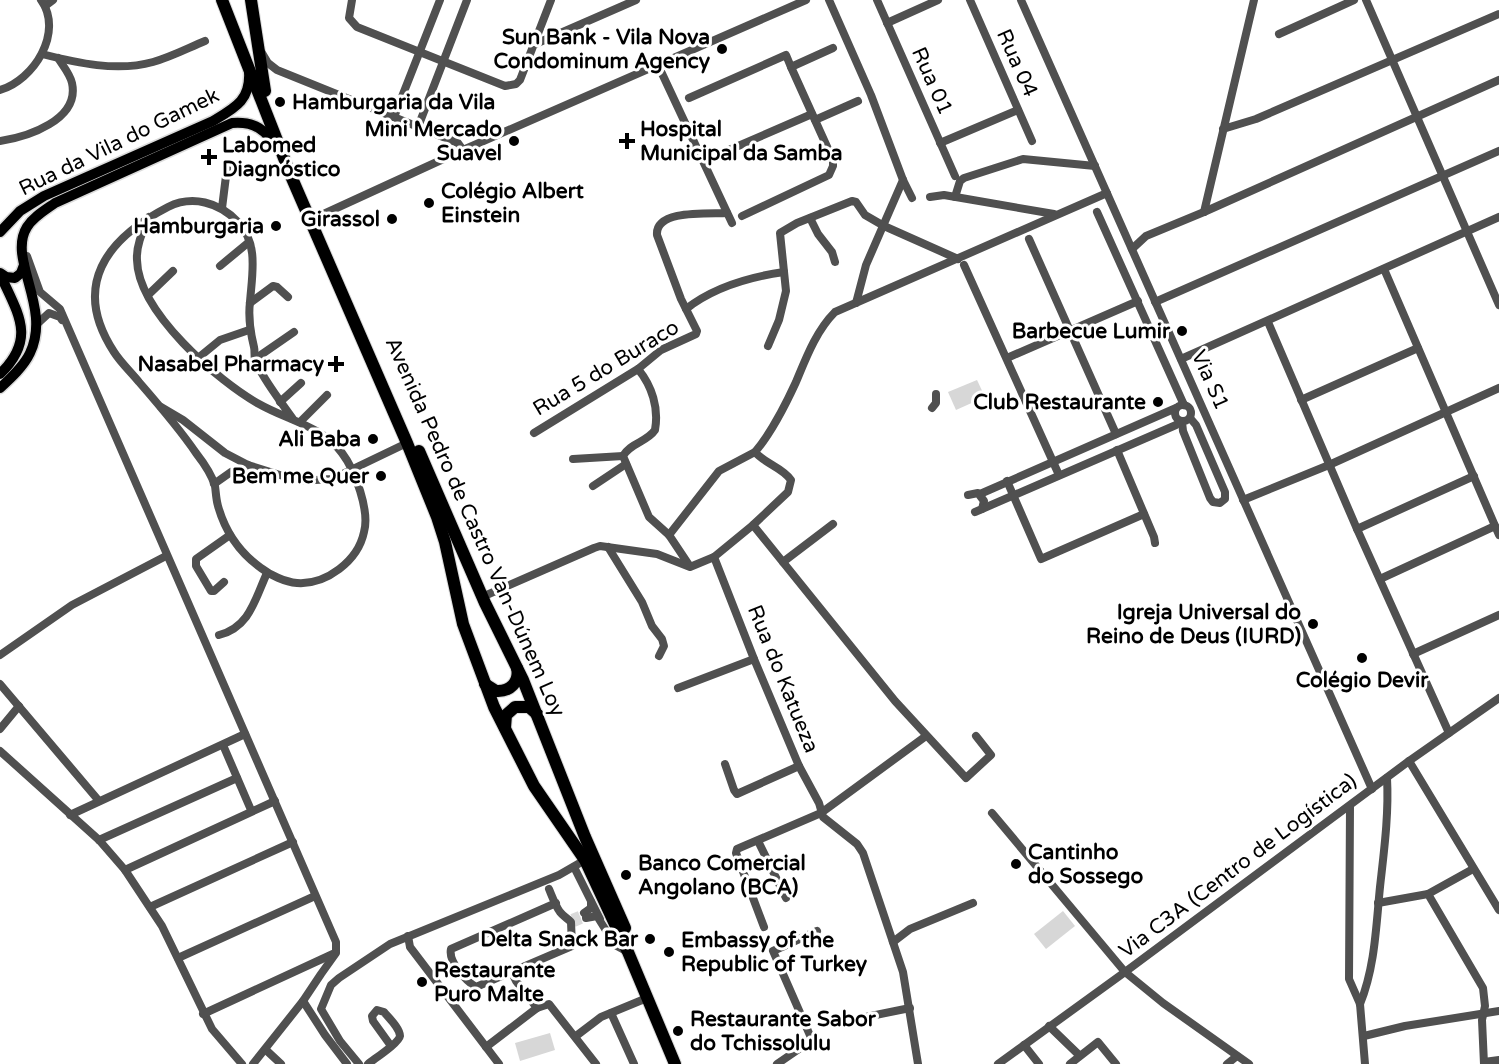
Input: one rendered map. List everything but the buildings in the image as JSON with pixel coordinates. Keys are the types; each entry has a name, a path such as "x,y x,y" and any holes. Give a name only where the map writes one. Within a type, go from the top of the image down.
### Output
{"highway":[{"name":"Avenida Pedro de Castro Van-Dúnem Loy","path":"222,0 282,157 407,444 441,529 457,605 484,682 506,732 534,786 582,865 627,952 675,1064"},
{"name":"Avenida Pedro de Castro Van-Dúnem Loy","path":"250,0 266,92 289,152 482,597 539,717 585,837 684,1064"},
{"path":"484,682 496,691 508,690 517,678 516,666"},
{"path":"506,732 505,718 515,707 529,707 539,717"}],"main road":[{"name":"Rua da Vila do Gamek","path":"2,227 20,211 44,196 213,121 237,106 249,86 249,72 245,57"},
{"name":"Rua da Vila do Gamek","path":"22,241 23,234 31,222 55,203 224,126 244,122 255,125 268,135 282,157"},
{"name":"Rua da Vila do Gamek","path":"2,227 15,231 22,241"},
{"path":"0,388 30,354 38,324 34,297 24,265 22,241"},
{"path":"0,273 6,277 15,278 21,273 24,265"},
{"path":"0,273 20,317 22,331 19,350 0,374"}],"street":[{"path":"0,90 21,80 32,70 42,54 48,28 43,3 53,0"},
{"path":"352,0 349,18 357,27 505,86 511,86 520,80 551,0"},
{"path":"394,117 440,0"},
{"path":"418,127 467,0"},
{"path":"533,45 636,0"},
{"path":"317,217 463,150 806,0"},
{"path":"829,0 871,95 912,198"},
{"name":"Rua 01","path":"877,0 955,176"},
{"path":"887,22 938,0"},
{"name":"Rua 04","path":"970,0 1032,141"},
{"name":"Via S1","path":"1021,0 1364,775 1388,805"},
{"path":"1204,212 1254,0"},
{"path":"1279,34 1354,0"},
{"path":"1366,0 1499,305"},
{"path":"1223,129 1256,119 1499,14"},
{"path":"255,29 265,60 277,70 458,143 463,150"},
{"path":"42,54 101,66 138,65 164,58 205,41"},
{"path":"791,67 833,48"},
{"path":"689,98 786,55 833,160 832,172 742,216"},
{"path":"0,141 27,134 48,125 64,113 72,93 72,83 58,58"},
{"path":"658,64 732,223"},
{"path":"1132,249 1146,236 1499,80"},
{"path":"715,156 858,101"},
{"path":"940,143 1018,110"},
{"path":"1155,302 1442,174 1499,151"},
{"path":"955,197 960,181 964,178 1019,159 1095,166"},
{"path":"222,208 226,168"},
{"path":"856,303 866,265 903,180"},
{"path":"669,535 719,471 755,452 779,416 809,351 835,312 961,262 1056,214 1107,193"},
{"path":"930,197 945,195 1056,214"},
{"path":"149,217 139,241 136,262 148,296 174,334 198,358 242,393 259,404 297,420 330,440 343,453 353,471 366,516 361,543 345,564 330,575 313,581 295,583 267,573 246,557 230,535 218,506 214,484 197,454 114,352 99,321 94,297 99,271 112,248 131,229 149,217 177,202 194,201 207,202 222,208 247,232 253,257 249,330 255,359 280,402 297,420"},
{"path":"768,346 783,307 786,291 779,236 781,230 852,201 856,202 864,214 884,226 961,262 1059,475"},
{"path":"1097,212 1138,301 1180,406 1176,417 1184,420 1196,425 1225,492 1226,497 1223,501 1217,503 1211,501 1183,431 1184,420"},
{"path":"728,213 678,215 659,223 657,227 657,235 686,309 702,297 725,287 763,275 783,272"},
{"path":"1181,359 1499,217"},
{"path":"810,218 818,234 832,252 835,262"},
{"path":"1126,235 1146,236"},
{"path":"1029,239 1116,434"},
{"path":"22,241 40,292 60,309 65,325 336,942 336,953 303,1001 253,1064"},
{"path":"220,266 249,242"},
{"path":"1384,269 1499,535"},
{"path":"148,296 173,271"},
{"path":"249,303 273,286 288,297"},
{"path":"1007,358 1138,301"},
{"name":"Rua 5 do Buraco","path":"534,433 638,369 661,350 692,337 697,332 686,309"},
{"path":"38,324 49,313 60,317 65,325"},
{"path":"1268,322 1449,734"},
{"path":"198,358 220,340 249,330"},
{"path":"255,359 294,332"},
{"path":"1301,400 1418,348"},
{"path":"573,459 623,456 633,445 654,433 656,416 653,393 650,384 638,369"},
{"path":"280,402 301,383"},
{"path":"1243,500 1329,465 1499,388"},
{"path":"932,408 936,403 936,394"},
{"path":"297,420 327,395"},
{"path":"968,495 980,494 1180,406 1191,410 1184,420 1176,425 979,511 985,504 980,494"},
{"path":"160,407 183,420 225,453 248,465 299,481 332,479 407,444"},
{"path":"1117,450 1155,543"},
{"path":"482,597 594,548 608,547 657,554 690,567 714,557 753,525 788,492 791,486 791,480 787,474 755,452"},
{"path":"623,456 649,517 669,535 690,567"},
{"path":"593,486 626,464"},
{"path":"214,484 231,472 248,465"},
{"path":"1357,529 1474,476"},
{"path":"1007,481 1041,559 1144,514"},
{"path":"783,562 833,524"},
{"path":"753,525 895,701 966,778 991,755 976,736"},
{"path":"1380,579 1495,526"},
{"path":"224,582 211,591 196,566 196,559 230,535"},
{"path":"608,547 642,602 652,626 662,639 664,646 659,656"},
{"path":"0,655 72,605 166,556"},
{"name":"Rua do Katueza","path":"714,557 754,659 799,766 819,803 823,817 857,844 863,853 903,972 918,1064"},
{"path":"219,635 236,629 242,623 267,573"},
{"path":"1413,654 1499,615"},
{"path":"678,688 754,659"},
{"path":"0,684 99,801"},
{"name":"Via C3A (Centro de Logística)","path":"998,1064 1409,761 1499,698"},
{"path":"0,729 19,706"},
{"path":"70,816 245,734"},
{"path":"764,927 736,849 821,813 926,736"},
{"path":"223,745 251,810"},
{"path":"0,751 99,840 125,870 150,907 178,958 203,1014 217,1036 242,1064"},
{"path":"1409,761 1499,910"},
{"path":"725,764 737,794 799,766"},
{"path":"99,840 237,778"},
{"path":"1360,1004 1371,969 1388,805 1388,778"},
{"path":"125,870 251,810 275,801"},
{"path":"1350,806 1349,979 1360,1004 1365,1064"},
{"path":"992,813 1125,972 1154,996 1249,1064"},
{"path":"758,841 786,898"},
{"path":"150,907 292,842"},
{"path":"582,865 591,900 591,908 585,915 593,915 600,919"},
{"path":"582,865 591,900 600,919 615,945 627,952"},
{"path":"359,1064 340,1041 321,1009 331,985 390,944 582,865"},
{"path":"1378,903 1428,894 1473,869"},
{"path":"549,889 556,903 561,913 572,921 572,946 476,987 469,982 452,960 451,949 556,903"},
{"path":"1428,894 1480,980 1485,1006 1483,1013 1484,1063 1499,1060"},
{"path":"178,958 315,896"},
{"path":"893,942 910,929 973,903"},
{"path":"777,1064 812,1040 773,951 816,930"},
{"path":"408,936 410,947 499,1064"},
{"path":"203,1014 336,953"},
{"path":"314,963 321,975"},
{"path":"512,973 537,1008"},
{"path":"576,1036 601,1017 647,999"},
{"path":"303,1001 347,1064"},
{"path":"486,1047 537,1008 549,1004 596,1064"},
{"path":"861,1018 910,1008"},
{"path":"368,1064 391,1046 399,1039 399,1032 384,1012 377,1010 373,1013 373,1021 391,1046"},
{"path":"1364,1036 1405,1026 1499,1011"},
{"path":"611,1013 634,1064"},
{"path":"1049,1026 1079,1055"},
{"path":"1070,1064 1098,1042 1116,1064"},
{"path":"1024,1045 1039,1064"},
{"path":"266,1050 281,1064"},
{"path":"1227,1064 1237,1056"}],"shaded area":[{"path":"977,380 985,397 956,410 948,392"},
{"path":"1063,911 1075,926 1046,949 1034,934"},
{"path":"550,1033 555,1050 520,1061 515,1043"}],"tunnel":[{"path":"572,918 584,913"},
{"path":"574,923 586,918"}],"place":[{"name":"Sun Bank - Vila Nova Condominum Agency","path":"722,49"},
{"name":"Hamburgaria da Vila","path":"280,102"},
{"name":"Mini Mercado Suavel","path":"514,141"},
{"name":"Hospital Municipal da Samba","path":"627,141"},
{"name":"Labomed Diagnóstico","path":"209,157"},
{"name":"Colégio Albert Einstein","path":"429,203"},
{"name":"Girassol","path":"392,219"},
{"name":"Hamburgaria","path":"276,226"},
{"name":"Barbecue Lumir","path":"1182,331"},
{"name":"Nasabel Pharmacy","path":"336,364"},
{"name":"Club Restaurante","path":"1158,402"},
{"name":"Ali Baba","path":"373,439"},
{"name":"Bem me Quer","path":"381,476"},
{"name":"Igreja Universal do Reino de Deus (IURD)","path":"1313,624"},
{"name":"Colégio Devir","path":"1362,658"},
{"name":"Cantinho do Sossego","path":"1016,864"},
{"name":"Banco Comercial Angolano (BCA)","path":"626,875"},
{"name":"Delta Snack Bar","path":"650,939"},
{"name":"Embassy of the Republic of Turkey","path":"669,952"},
{"name":"Restaurante Puro Malte","path":"422,982"},
{"name":"Restaurante Sabor do Tchissolulu","path":"678,1031"}]}
